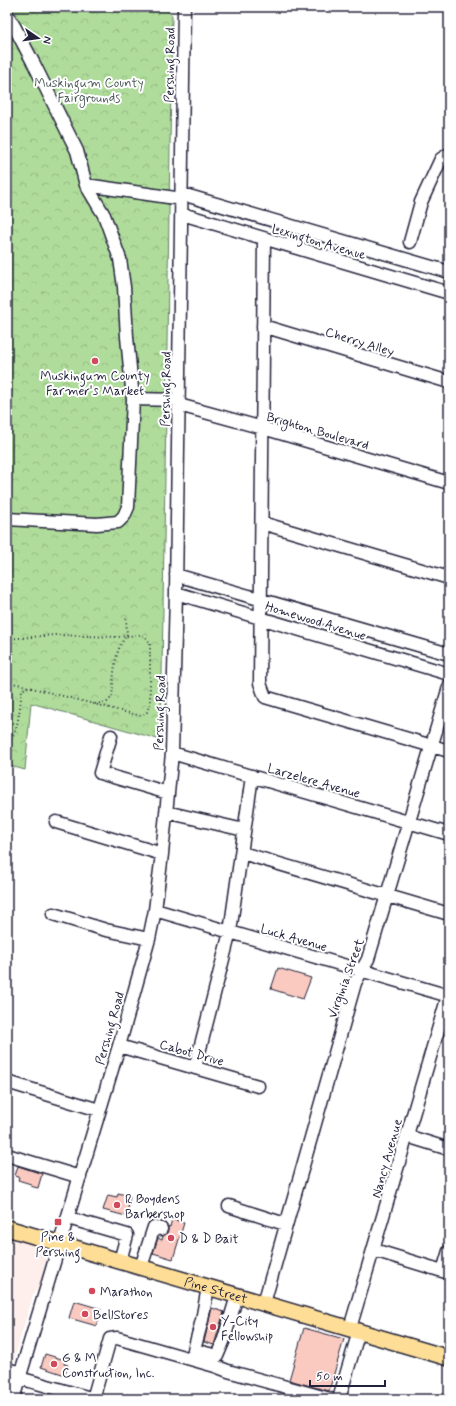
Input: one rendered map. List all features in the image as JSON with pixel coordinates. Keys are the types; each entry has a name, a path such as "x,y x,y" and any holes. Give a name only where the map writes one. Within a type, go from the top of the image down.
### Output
{"main road":[{"name":"Pine Street","path":"7,1228 449,1358"}],"street":[{"name":"Pershing Road","path":"13,1399 80,1178 149,939 155,910 162,854 172,753 176,593 184,7"},
{"path":"7,15 28,52 77,151 86,185 104,215 120,259 124,287 126,337 133,399 128,507 124,516 118,522 97,524 7,520"},
{"path":"410,242 420,202 441,159 449,154"},
{"name":"Lexington Avenue","path":"86,185 182,196 449,272"},
{"name":"Lexington Avenue","path":"182,214 449,293"},
{"path":"264,239 260,683 265,697 449,751"},
{"name":"Cherry Alley","path":"263,326 449,382"},
{"name":"Brighton Boulevard","path":"133,399 179,403 449,484"},
{"path":"262,523 449,578"},
{"name":"Homewood Avenue","path":"176,576 449,654"},
{"name":"Homewood Avenue","path":"176,593 449,674"},
{"name":"Virginia Street","path":"264,1303 355,983 368,959 449,687"},
{"path":"111,736 100,773 168,793"},
{"name":"Larzelere Avenue","path":"172,753 449,834"},
{"path":"195,1068 230,932 252,776"},
{"path":"166,812 244,830"},
{"path":"56,822 162,854"},
{"path":"242,853 449,914"},
{"name":"Luck Avenue","path":"155,910 449,996"},
{"path":"53,914 106,930 149,939"},
{"name":"Nancy Avenue","path":"339,1399 374,1250 449,996"},
{"name":"Cabot Drive","path":"119,1046 258,1086"},
{"path":"7,1082 99,1110"},
{"path":"407,1136 449,1149"},
{"path":"7,1154 80,1178"},
{"path":"7,1165 20,1158"},
{"path":"229,1206 286,1224"},
{"path":"68,1218 127,1235 120,1261"},
{"path":"141,1267 154,1227 161,1229"},
{"path":"374,1250 446,1272 449,1251"},
{"path":"208,1287 202,1320 194,1350 217,1356 223,1342 237,1296"},
{"path":"7,1369 20,1375 94,1399 110,1339 117,1338 330,1399"}],"path":[{"path":"126,616 127,636"},
{"path":"7,639 55,635 139,635 146,637 150,643 150,704 147,712 141,716 7,682"},
{"path":"93,704 107,702 112,697 117,651 122,640 127,636"},
{"path":"7,742 11,740 16,730 22,690 28,687"}],"shaded area":[{"path":"7,1237 38,1246 47,1261 42,1281 33,1295 7,1384"}],"green space":[{"name":"Muskingum County Fairgrounds","path":"7,7 163,7 172,15 161,740 31,703 25,770 7,765"}],"building":[{"path":"278,968 311,978 303,999 271,989"},
{"path":"18,1166 42,1174 38,1188 18,1180 19,1177 15,1176"},
{"name":"R Boydens Barbershop","path":"118,1193 130,1196 126,1216 103,1210 108,1195 117,1197"},
{"name":"D & D Bait","path":"172,1219 184,1223 173,1259 153,1253 158,1238 162,1240 163,1236 168,1231 168,1226 170,1227"},
{"name":"BellStores","path":"74,1301 101,1309 97,1326 69,1318"},
{"name":"Y-City Fellowship","path":"212,1308 224,1312 214,1345 204,1342"},
{"path":"304,1328 344,1339 329,1391 289,1380"},
{"name":"G & M Construction, Inc.","path":"45,1354 65,1360 64,1364 68,1365 65,1375 41,1367"}],"place":[{"name":"Muskingum County Farmer's Market","path":"95,361"},
{"name":"R Boydens Barbershop","path":"117,1205"},
{"name":"Pine & Pershing","path":"58,1222"},
{"name":"D & D Bait","path":"171,1238"},
{"name":"Marathon","path":"92,1291"},
{"name":"BellStores","path":"85,1314"},
{"name":"Y-City Fellowship","path":"213,1327"},
{"name":"G & M Construction, Inc.","path":"54,1364"}]}
